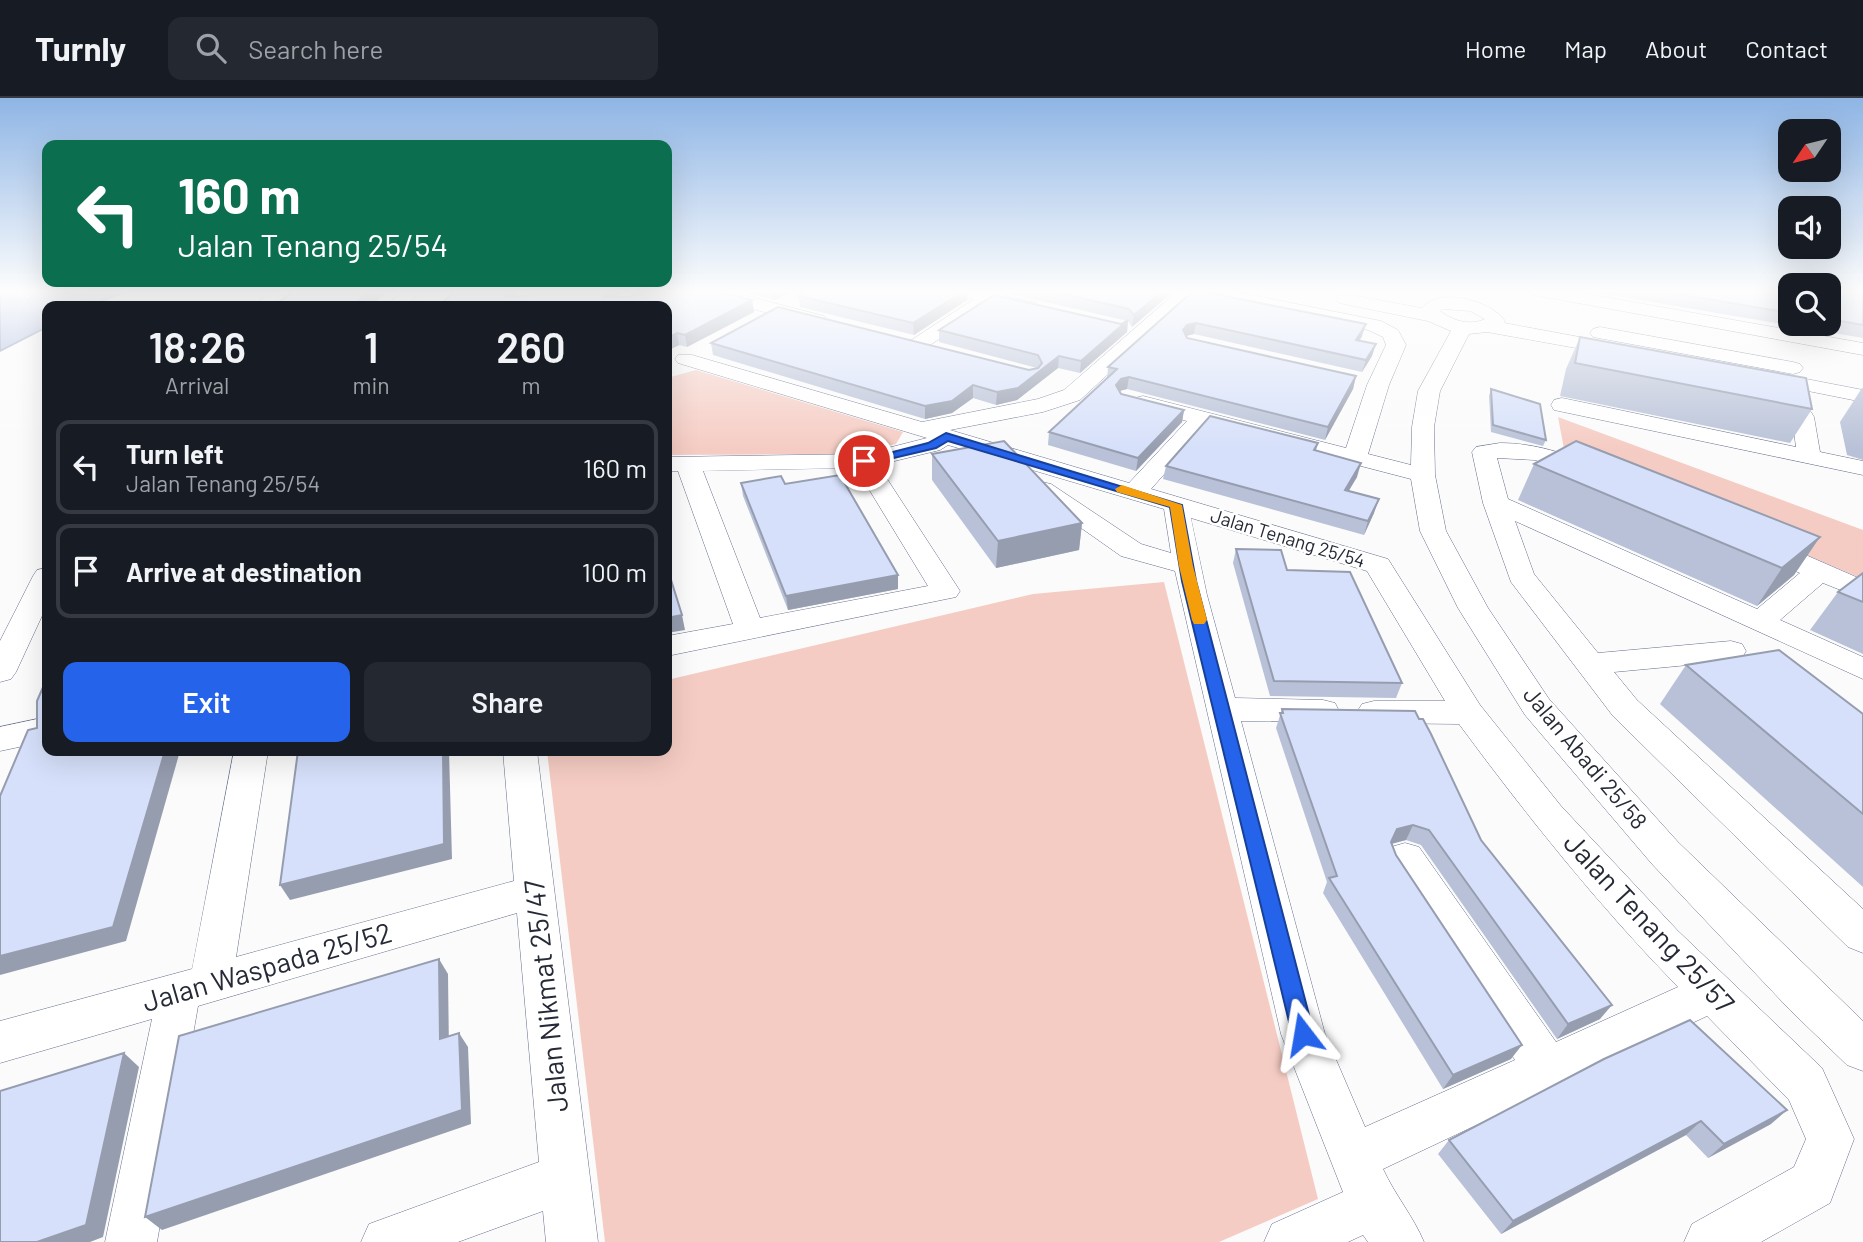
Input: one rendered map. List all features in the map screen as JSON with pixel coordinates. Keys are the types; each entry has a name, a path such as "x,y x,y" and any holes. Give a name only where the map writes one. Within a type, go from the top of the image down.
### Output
{"street":[{"path":"910,343 942,352"},
{"path":"921,429 1043,405 1072,396 1131,343"},
{"path":"1355,457 1378,385 1395,343"},
{"name":"Jalan Abadi 25/58","path":"1451,343 1429,391 1423,427 1423,475 1433,531 1473,608 1537,706 1665,853 1805,996 1863,1050"},
{"path":"1608,343 1639,347 1863,396"},
{"path":"1614,343 1863,381"},
{"path":"1827,343 1863,349"},
{"path":"676,364 708,346"},
{"name":"Jalan Tenang 25/54","path":"676,364 946,436 1378,565"},
{"path":"1352,379 1378,385"},
{"path":"1128,399 1423,475"},
{"path":"1562,405 1863,468"},
{"path":"1803,417 1809,457"},
{"path":"1134,493 1202,418"},
{"path":"750,630 678,464 864,461 932,445 946,436"},
{"path":"1616,484 1540,454 1514,448 1484,452 1496,503 1521,576 1590,664 1625,708 1863,935"},
{"path":"672,645 946,591 864,461"},
{"path":"1042,489 1130,550 1186,566"},
{"path":"1496,503 1863,668"},
{"path":"1176,505 1186,566 1303,1034 1354,1157 1385,1223 1290,1242"},
{"path":"1743,538 1863,590"},
{"name":"Jalan Tenang 25/57","path":"1378,565 1468,713 1548,816 1663,944 1805,1084 1830,1139 1812,1185 1710,1242"},
{"path":"1760,622 1820,571"},
{"path":"0,672 42,590"},
{"path":"1590,664 1731,651"},
{"path":"1222,709 1468,713"},
{"path":"0,740 42,730"},
{"path":"131,1242 250,756"},
{"name":"Jalan Nikmat 25/47","path":"520,756 572,1242"},
{"path":"1405,858 1547,1068"},
{"name":"Jalan Waspada 25/52","path":"0,1042 534,892"},
{"path":"1354,1157 1713,992"},
{"path":"387,1242 565,1178"}],"shaded area":[{"path":"696,370 903,432 896,444 850,454 672,455 672,377"},
{"path":"1558,417 1863,530 1863,579 1565,454"},
{"path":"1164,582 1318,1199 1219,1242 605,1242 548,756 672,756 672,679 1033,594"}],"water":[{"path":"0,343 15,343 0,351"}],"building":[{"path":"712,343 923,343 1029,370 1038,368 1042,363 1038,355 992,343 1101,343 1081,361 1059,356 1018,388 997,392 973,385 952,401 925,406"},
{"path":"1134,343 1211,343 1356,376 1328,427 1129,377 1121,379 1116,385 1121,394 1184,410 1138,458 1049,432 1117,369 1108,367"},
{"path":"1290,343 1376,344 1366,360"},
{"path":"1579,343 1615,343 1806,378 1812,409 1575,363"},
{"path":"1491,389 1540,404 1546,440 1493,425"},
{"path":"1210,416 1318,443 1314,450 1361,463 1345,490 1379,499 1368,521 1166,466"},
{"path":"1004,441 1082,523 998,541 932,454"},
{"path":"1576,441 1820,537 1782,568 1534,464"},
{"path":"840,475 898,575 786,596 741,483 781,476 785,484"},
{"path":"1236,549 1281,550 1287,570 1350,572 1402,683 1274,681"},
{"path":"1863,573 1863,602 1838,592"},
{"path":"672,583 682,615 672,617"},
{"path":"1779,650 1863,714 1863,814 1686,665"},
{"path":"42,690 42,756 164,756 113,927 0,956 0,796 28,730 37,728 37,701"},
{"path":"1282,709 1415,711 1431,734 1481,840 1612,1005 1568,1024 1429,830 1413,825 1397,829 1391,842 1396,855 1522,1045 1453,1075 1329,878 1337,876 1280,713 1283,713"},
{"path":"297,756 443,756 444,844 280,885"},
{"path":"439,959 440,1039 459,1033 462,1110 145,1217 179,1036"},
{"path":"1690,1020 1787,1110 1724,1144 1701,1121 1513,1221 1449,1140 1604,1059"},
{"path":"124,1053 86,1225 37,1242 0,1242 0,1091"}],"slow traffic":[{"path":"1122,489 1176,505 1186,566 1199,620"}],"route":[{"path":"864,461 932,445 946,436 1176,505 1189,581 1303,1034"}]}
